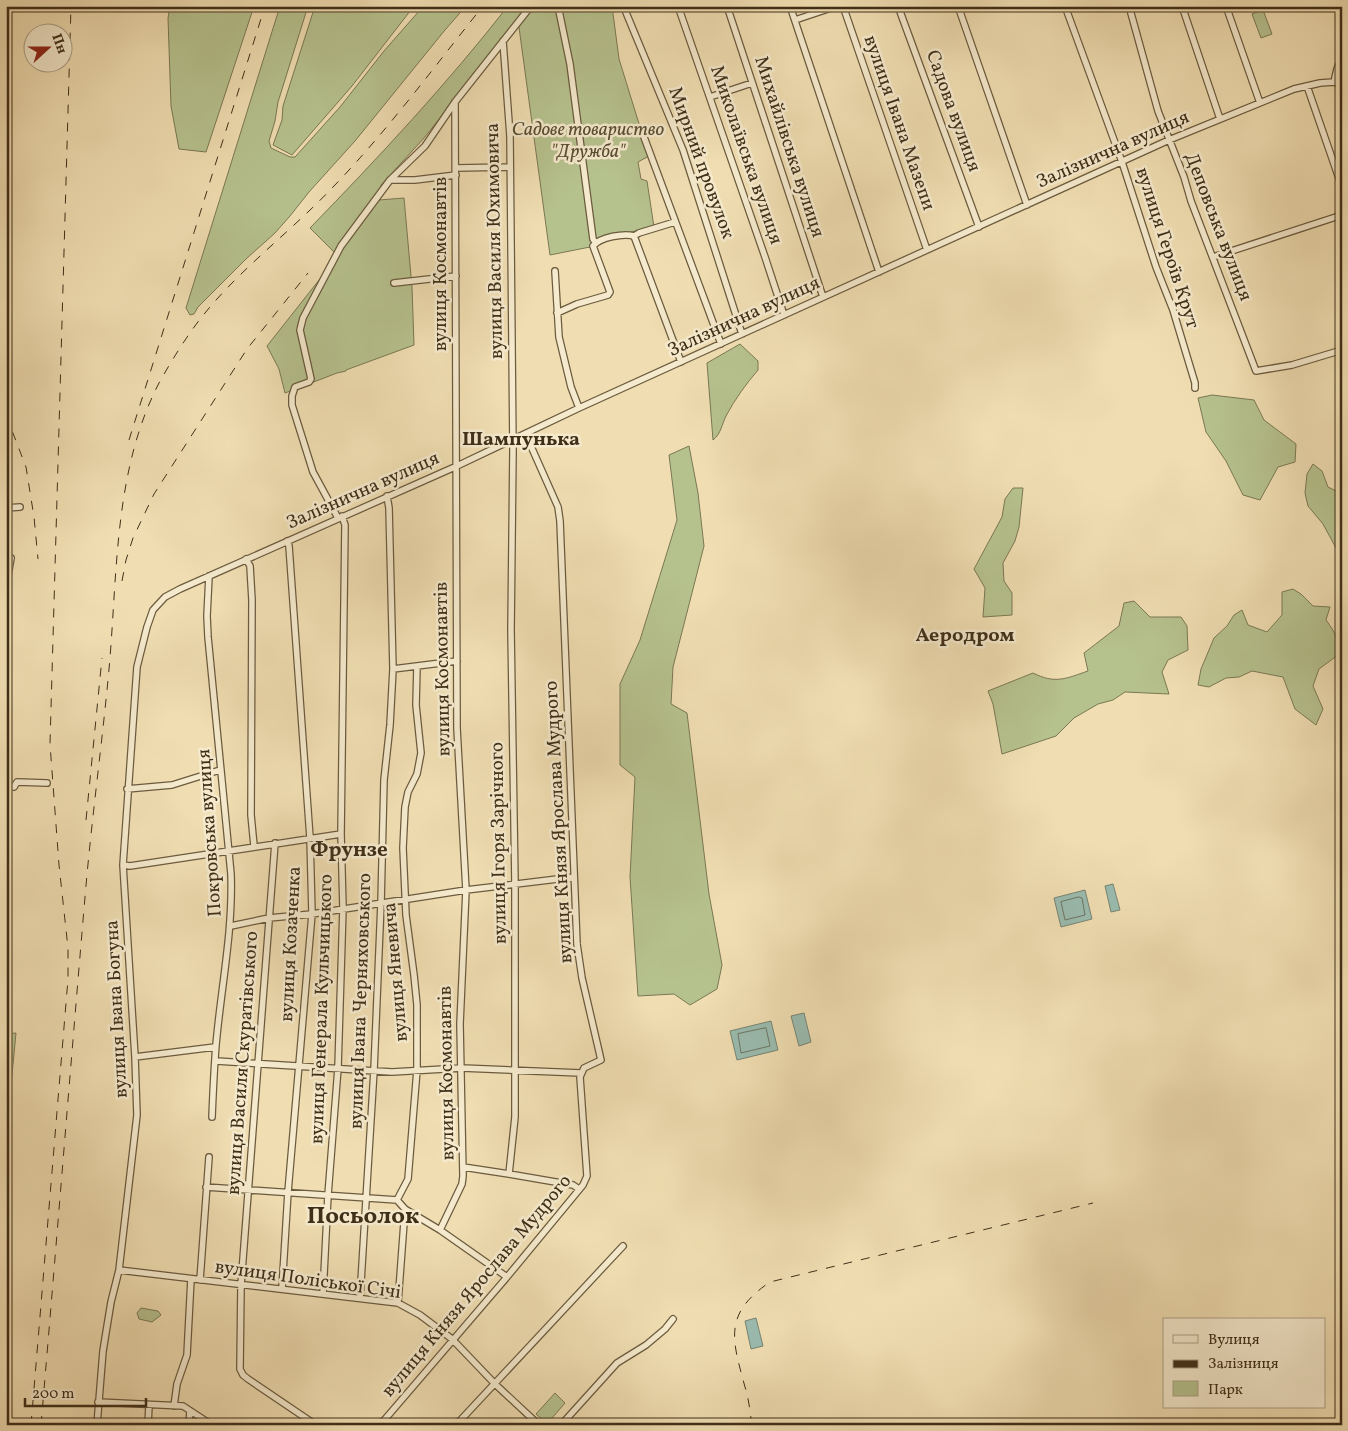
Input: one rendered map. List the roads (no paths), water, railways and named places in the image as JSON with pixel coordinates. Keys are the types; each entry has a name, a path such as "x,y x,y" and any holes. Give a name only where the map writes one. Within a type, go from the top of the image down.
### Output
{"street":[{"path":"340,517 313,472 292,405 295,387 310,382 312,379 300,330 303,318 342,246 390,180 424,146 455,102 531,6"},
{"path":"558,6 570,64 580,129 593,240 596,242"},
{"name":"Мирний провулок","path":"621,6 654,78 683,150 742,334"},
{"name":"Миколаївська вулиця","path":"678,6 784,315"},
{"name":"Михайлівська вулиця","path":"727,6 823,297"},
{"path":"790,6 879,272"},
{"path":"795,20 837,6"},
{"name":"вулиця Івана Мазепи","path":"843,6 927,250"},
{"name":"Садова вулиця","path":"898,6 979,227"},
{"path":"958,6 1027,205"},
{"name":"вулиця Героїв Крут","path":"1065,6 1122,162 1172,310 1195,388"},
{"name":"Деповська вулиця","path":"1129,6 1158,111 1256,371 1292,365 1342,350"},
{"path":"1182,6 1220,119"},
{"path":"1226,6 1260,103"},
{"name":"вулиця Василя Юхимовича","path":"503,41 510,136 513,440"},
{"path":"1334,82 1336,69 1342,58"},
{"name":"Залізнична вулиця","path":"165,597 246,559 457,466 578,408 1169,140 1294,90 1334,82 1342,84"},
{"path":"710,97 752,83"},
{"path":"1307,86 1342,187"},
{"name":"вулиця Космонавтів","path":"440,1230 462,1184 463,1167 460,987 466,890 457,728 455,102"},
{"path":"641,129 721,344"},
{"path":"390,180 415,180 456,171 509,168"},
{"path":"1213,257 1342,215"},
{"path":"557,313 577,304 608,295 610,292 594,250 593,246 596,242 629,234 634,236 675,222"},
{"path":"634,236 681,362"},
{"path":"555,272 559,337 578,408"},
{"path":"394,283 456,276"},
{"name":"вулиця Князя Ярослава Мудрого","path":"380,1425 507,1277 579,1189 585,1181 587,1170 581,1073 590,1064 601,1060 578,961 560,520 558,507 526,434"},
{"name":"вулиця Ігоря Зарічного","path":"509,1174 515,1117 516,883 512,630 513,440"},
{"name":"вулиця Івана Черняховського","path":"360,1298 382,902 384,780 394,669 387,496"},
{"path":"6,508 20,507"},
{"name":"вулиця Генерала Кульчицького","path":"323,1294 328,1195 338,1068 343,908 341,834 345,526 340,517"},
{"name":"вулиця Козаченка","path":"282,1289 288,1192 312,914 310,838 287,541"},
{"path":"6,587 11,558"},
{"path":"246,559 250,566 252,600 250,815 254,846"},
{"name":"Покровська вулиця","path":"209,576 206,616 229,850 232,900 216,1047 212,1117"},
{"name":"вулиця Івана Богуна","path":"97,1425 103,1351 111,1302 119,1270 137,1117 123,865 127,789 137,668 147,627 154,610 165,597"},
{"path":"394,669 458,661"},
{"name":"вулиця Яневича","path":"397,1200 408,1179 417,1070 417,1005 405,899 403,848 405,807 408,792 417,774 420,754 416,705 417,666"},
{"path":"127,789 177,783 220,770"},
{"path":"6,786 14,787 17,782 47,783"},
{"path":"123,865 130,866 341,834"},
{"name":"вулиця Василя Скуратівського","path":"275,843 241,1285 240,1369 243,1375 316,1425"},
{"path":"230,926 269,918 312,914 516,883 574,878"},
{"path":"135,1057 216,1047"},
{"path":"216,1061 392,1072 462,1068 581,1073"},
{"path":"200,1280 209,1157"},
{"path":"463,1167 573,1186 579,1189"},
{"path":"206,1187 397,1200 406,1209 440,1230 507,1277"},
{"path":"398,1303 406,1209"},
{"path":"456,1425 623,1246"},
{"name":"вулиця Поліської Січі","path":"119,1270 398,1303 420,1315 452,1339 495,1384 539,1425"},
{"path":"174,1406 177,1384 188,1355 191,1279"},
{"path":"560,1425 617,1363 646,1345 674,1319"},
{"path":"98,1402 183,1406 212,1425"},
{"path":"148,1425 149,1405"},
{"path":"189,1425 190,1411"}],"water":[{"path":"1113,884 1120,910 1111,912 1105,886"},
{"path":"1085,890 1092,919 1061,927 1054,898"},
{"path":"804,1013 811,1042 799,1046 791,1016"},
{"path":"771,1021 778,1050 737,1060 730,1031"},
{"path":"756,1318 763,1346 751,1349 745,1321"}],"railway":[{"path":"31,1425 68,979 68,948 59,865 50,744 71,6"},
{"path":"129,440 265,6"},
{"path":"41,1425 85,897 108,680 116,567 125,491 133,454 144,418 159,383 188,336 207,310 242,273 316,204 354,165 392,121 483,6"},
{"path":"122,581 133,538 154,494 247,349 308,273"},
{"path":"6,415 26,467 38,559"},
{"path":"86,820 102,658"},
{"path":"752,1425 748,1396 737,1355 735,1329 744,1305 770,1282 1093,1203"}],"district":[{"name":"Шампунька","path":"521,440"},
{"name":"Аеродром","path":"965,636"},
{"name":"Фрунзе","path":"349,850"},
{"name":"Посьолок","path":"363,1217"}],"park label":[{"name":"Садове товариство \"Дружба\"","path":"588,141"}]}
